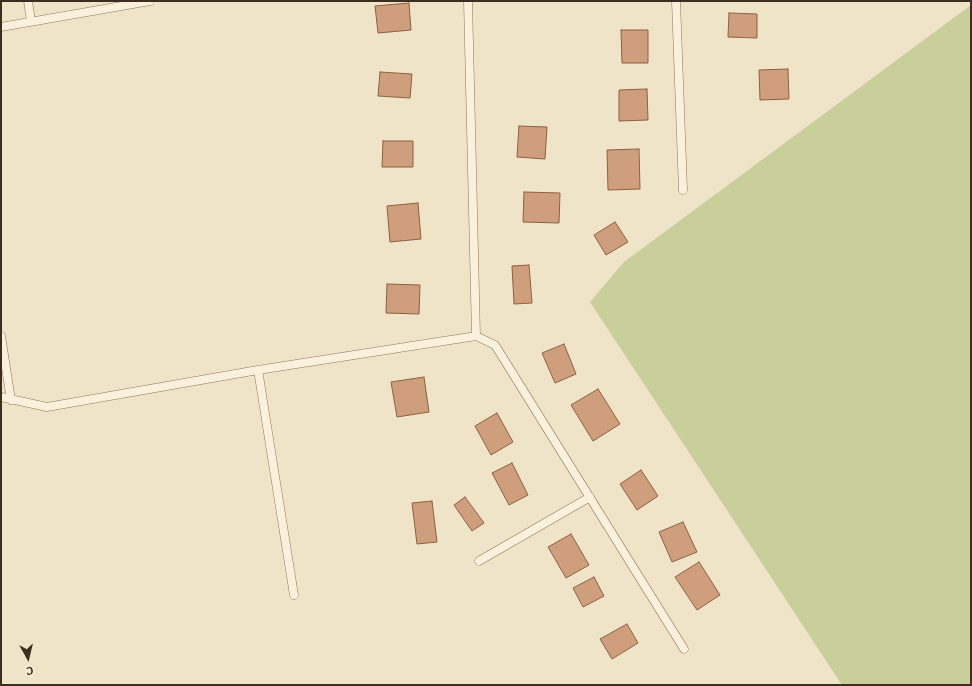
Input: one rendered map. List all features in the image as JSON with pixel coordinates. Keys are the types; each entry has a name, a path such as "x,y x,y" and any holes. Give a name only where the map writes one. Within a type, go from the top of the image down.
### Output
{"lane":[{"path":"28,1 31,21"},
{"path":"1,27 150,1"},
{"path":"468,1 476,336"},
{"path":"676,1 682,190"},
{"path":"1,336 11,400"},
{"path":"1,397 47,407 258,370 476,336 495,345 684,649"},
{"path":"258,370 294,595"},
{"path":"479,561 590,497"}],"green space":[{"path":"971,5 971,685 842,685 590,302 624,262"}],"building":[{"path":"409,3 411,30 378,33 375,6"},
{"path":"729,13 757,14 757,38 728,37"},
{"path":"621,30 648,30 648,63 622,63"},
{"path":"788,69 789,99 760,100 759,70"},
{"path":"380,72 412,74 410,98 378,96"},
{"path":"647,89 648,120 619,121 619,90"},
{"path":"519,126 547,127 545,159 517,157"},
{"path":"383,141 413,141 413,167 382,167"},
{"path":"639,149 640,189 608,190 607,150"},
{"path":"524,192 560,193 559,223 523,222"},
{"path":"418,203 421,239 390,242 387,206"},
{"path":"615,222 628,242 606,255 594,235"},
{"path":"529,265 532,303 514,304 512,266"},
{"path":"387,284 420,285 419,314 386,313"},
{"path":"564,344 576,374 555,383 542,353"},
{"path":"424,377 429,412 397,417 391,382"},
{"path":"598,389 620,424 593,441 571,405"},
{"path":"497,413 513,442 491,455 475,426"},
{"path":"512,463 528,495 509,505 492,473"},
{"path":"641,470 658,496 637,510 620,484"},
{"path":"465,497 484,523 472,531 454,505"},
{"path":"432,501 437,542 417,544 412,503"},
{"path":"683,522 697,552 672,562 659,532"},
{"path":"571,534 589,565 566,578 548,547"},
{"path":"699,562 720,595 697,610 675,577"},
{"path":"594,577 604,596 583,607 573,588"},
{"path":"627,624 638,643 612,659 600,639"}]}
